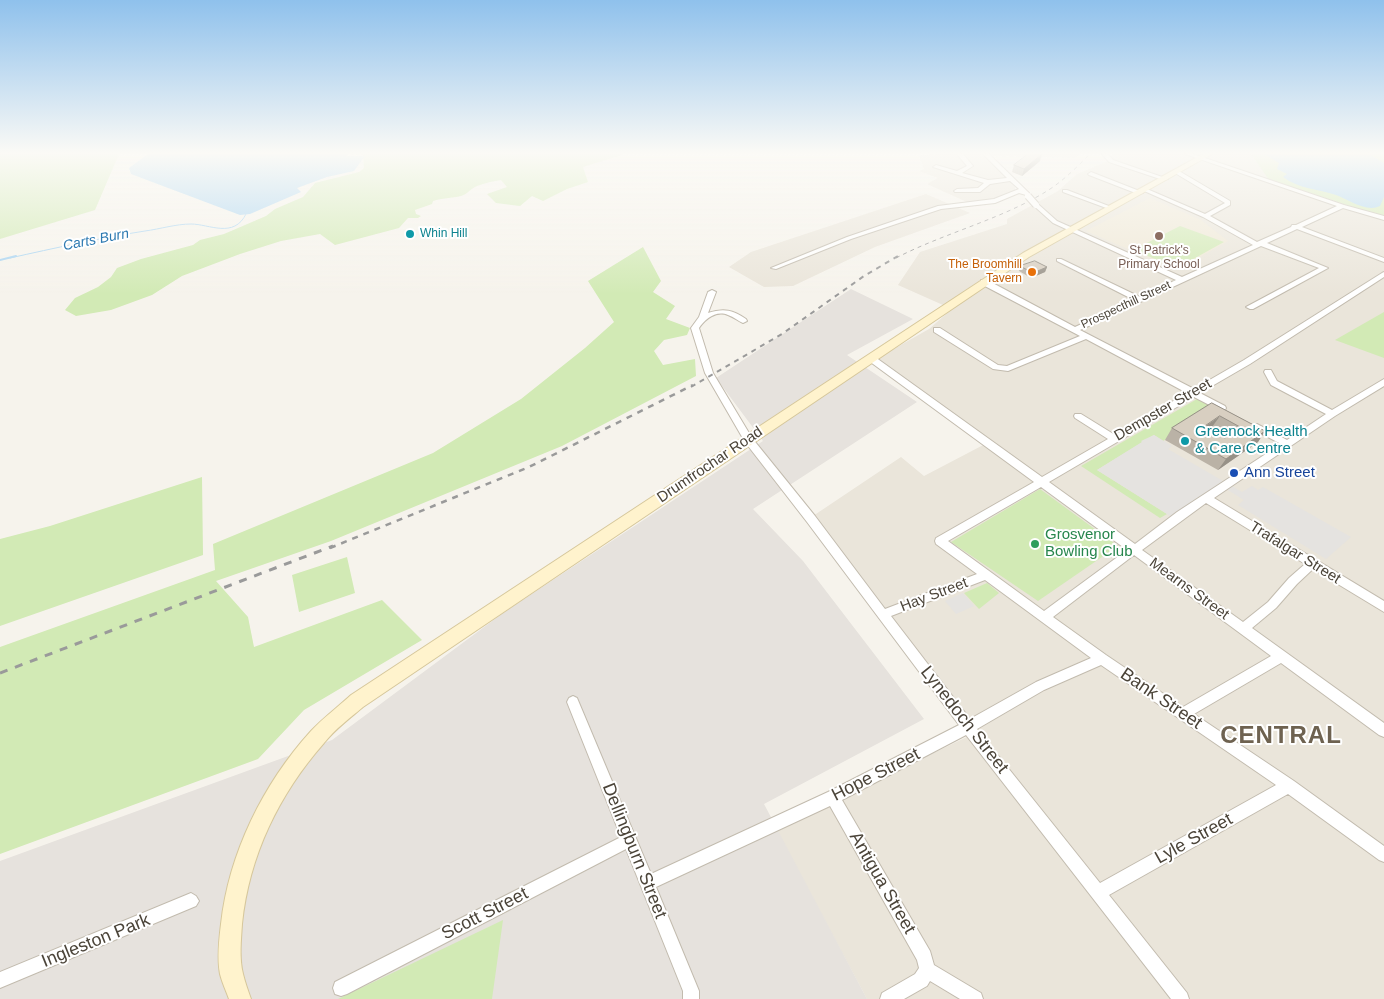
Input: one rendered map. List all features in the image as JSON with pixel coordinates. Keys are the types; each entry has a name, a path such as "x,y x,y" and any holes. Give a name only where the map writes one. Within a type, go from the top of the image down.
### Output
{"main road":[{"name":"Drumfrochar Road","path":"240,999 231,972 231,917 238,878 255,832 296,764 319,736 357,701 872,359 984,282 1026,255 1125,201"}],"street":[{"path":"774,268 849,238 940,207 996,201"},
{"path":"1035,201 1055,222 1180,279"},
{"path":"1091,201 1111,208"},
{"path":"1167,201 1205,216 1258,244 1325,268 1250,307"},
{"path":"1205,216 1228,202 1226,201"},
{"path":"1327,201 1384,218"},
{"name":"Prospecthill Street","path":"1074,330 1294,226 1342,206"},
{"path":"1294,226 1384,260"},
{"path":"1059,260 1138,299"},
{"name":"Dempster Street","path":"940,541 1247,362 1384,274"},
{"path":"984,282 1230,413"},
{"path":"703,318 712,292"},
{"path":"703,318 721,311 728,311 743,321"},
{"name":"Lynedoch Street","path":"703,318 695,328 709,373 748,440 811,519 968,727 1181,999"},
{"path":"937,330 1002,369 1008,369 1086,336"},
{"name":"Mearns Street","path":"872,359 1384,731"},
{"path":"1268,372 1274,383 1332,414"},
{"path":"1044,617 1206,498 1332,414 1384,382"},
{"path":"1078,416 1114,438"},
{"path":"1246,422 1288,444"},
{"name":"Trafalgar Street","path":"1206,498 1384,607"},
{"name":"Bank Street","path":"940,541 1102,659 1289,786 1384,854"},
{"path":"1243,629 1272,605 1293,581 1312,564"},
{"name":"Hay Street","path":"882,615 986,574"},
{"path":"1182,714 1280,657"},
{"name":"Hope Street","path":"647,884 833,797 968,727 1040,686 1102,659"},
{"name":"Dellingburn Street","path":"573,702 691,991 691,999"},
{"name":"Lyle Street","path":"1099,892 1289,786"},
{"name":"Antigua Street","path":"833,797 924,958 928,970"},
{"name":"Scott Street","path":"341,988 629,840"},
{"name":"Ingleston Park","path":"0,980 191,902"},
{"path":"888,999 921,980 928,970 975,999"}],"shaded area":[{"path":"906,201 941,201 970,213 875,247 793,286 764,287 729,267 751,252"},
{"path":"964,201 986,201 969,203"},
{"path":"1040,201 1334,201 1384,217 1384,999 867,999 776,829 973,734 810,518 901,457 924,476 989,442 876,359 929,329 952,309 898,285 920,252 1007,224 1007,219"},
{"name":"St Patrick's Primary School","path":"1145,201 1156,201 1201,220 1228,241 1177,270 1086,231"},
{"path":"851,289 913,319 847,355 917,402 753,509 803,561 924,719 764,804 867,999 0,999 0,861 332,740 503,613 763,441 716,378"},
{"path":"1154,435 1172,446 1168,449 1242,492 1252,486 1258,490 1263,487 1351,537 1326,559 1238,505 1244,500 1223,487 1175,519 1097,470 1141,441"},
{"path":"963,593 974,606 956,614 945,601"}],"green space":[{"path":"0,201 99,201 95,210 0,239"},
{"path":"295,201 434,201 432,204 415,210 416,214 421,216 418,218 408,218 399,228 335,245 320,234 281,241 182,276 152,295 111,310 76,316 65,310 75,298 98,287 111,277 117,268 141,259 193,245 200,240 224,234 266,216 275,209"},
{"path":"494,201 526,201 520,206 496,203"},
{"path":"1333,201 1384,201 1384,217"},
{"path":"1180,226 1224,242 1177,268 1133,250"},
{"path":"643,247 661,281 653,292 675,306 666,319 690,328 687,335 664,340 654,351 663,365 695,359 696,376 562,446 331,541 216,581 248,617 254,647 382,600 422,640 304,710 258,759 0,854 0,647 215,570 213,544 433,453 521,399 585,348 614,322 588,281"},
{"path":"1384,312 1384,358 1335,340"},
{"path":"1197,399 1214,408 1163,441 1154,435 1097,470 1167,514 1160,518 1081,466"},
{"path":"202,477 203,555 0,626 0,539 50,526"},
{"name":"Grosvenor Bowling Club","path":"1040,489 1118,546 1038,601 951,542"},
{"path":"347,557 355,593 299,612 292,575"},
{"path":"987,583 999,593 979,609 964,593"},
{"path":"503,920 492,999 338,999"}],"water":[{"path":"202,201 281,201 250,214 240,215"},
{"path":"1348,201 1382,201 1380,206 1375,208 1357,205"}],"building":[{"path":"1035,261 1047,267 1033,273 1020,266"},
{"path":"1212,403 1265,431 1226,459 1172,428","holes":["1220,416 1240,427 1225,438 1204,427"]}],"waterway":[{"name":"Carts Burn","path":"10,258 94,240 180,225 191,224 228,228 241,222 246,214"},
{"name":"Carts Burn","path":"0,260 16,256"}],"railway":[{"path":"896,258 1030,201"},
{"path":"691,387 782,334 864,276 898,256"},
{"path":"330,548 529,467 693,385"},
{"path":"0,673 333,546"}],"place":[{"name":"Whin Hill","path":"410,234"},
{"name":"St Patrick's Primary School","path":"1159,236"},
{"name":"The Broomhill Tavern","path":"1032,272"},
{"name":"Greenock Health & Care Centre","path":"1185,441"},
{"name":"Ann Street","path":"1234,473"},
{"name":"Grosvenor Bowling Club","path":"1035,544"}],"district":[{"name":"CENTRAL","path":"1281,736"}]}
